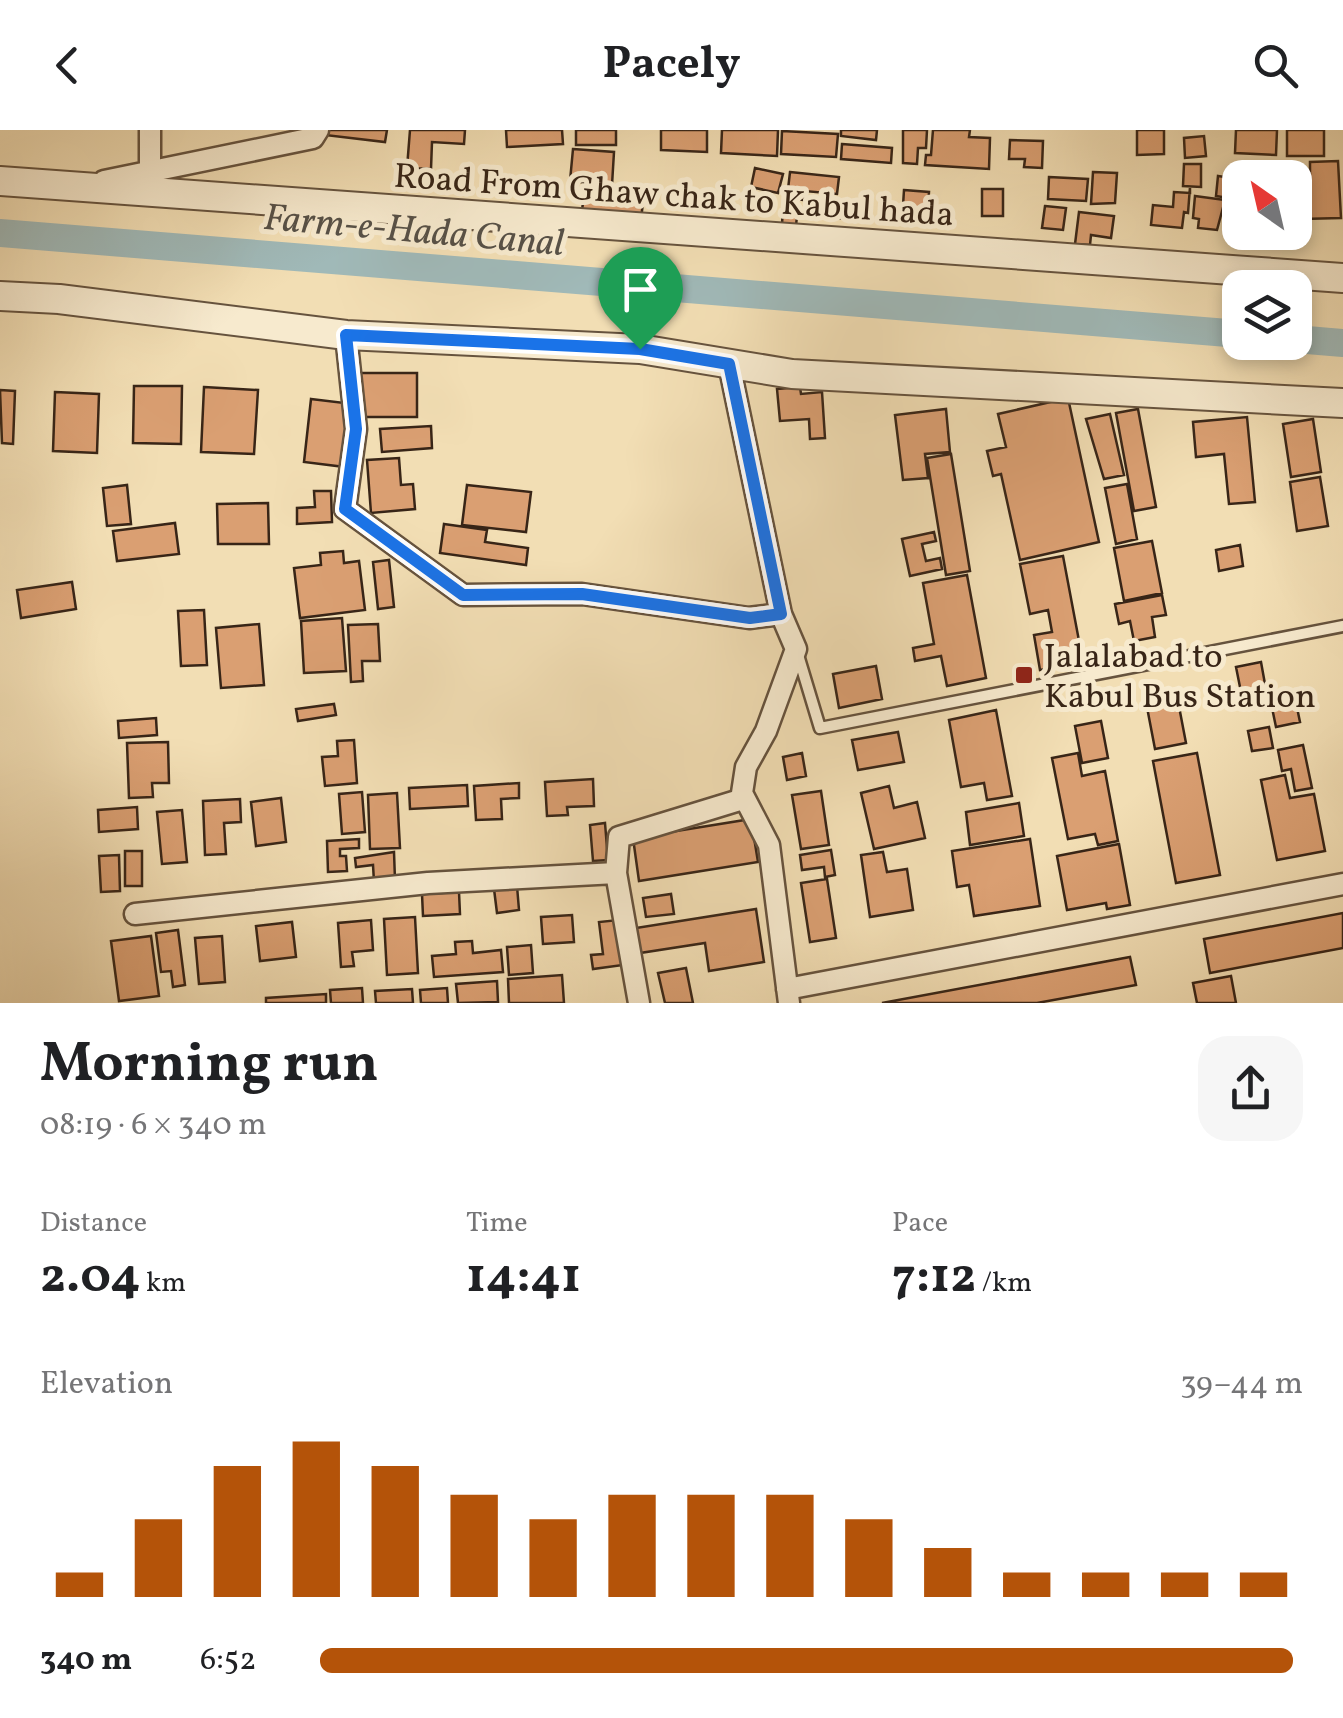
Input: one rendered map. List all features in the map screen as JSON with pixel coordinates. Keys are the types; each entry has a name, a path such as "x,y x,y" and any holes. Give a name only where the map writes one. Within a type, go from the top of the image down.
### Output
{"street":[{"path":"150,130 150,172"},
{"path":"73,188 312,138 318,130"},
{"name":"Road From Ghaw chak to Kabul hada","path":"0,180 1343,278"},
{"path":"0,296 59,299 346,335 640,349 792,374 1343,404"},
{"path":"346,335 356,429 345,509 463,595 582,594 750,618 781,614"},
{"path":"729,364 781,614 796,648 766,732 746,767 743,798 769,845 788,996 1343,884"},
{"path":"640,1003 616,873 618,837 743,798"},
{"path":"135,914 428,884 616,873"}],"lane":[{"path":"796,648 820,728 1343,626"}],"building":[{"path":"326,130 387,130 385,142 325,135"},
{"path":"410,130 465,130 464,144 432,142 431,169 407,168"},
{"path":"506,130 562,130 563,144 507,147"},
{"path":"576,130 616,130 616,145 576,145"},
{"path":"661,130 707,130 707,152 661,150"},
{"path":"722,130 778,130 777,156 721,153"},
{"path":"841,130 877,130 876,140 841,136"},
{"path":"903,130 927,130 926,148 918,148 917,164 903,163"},
{"path":"933,130 970,130 969,137 990,138 989,169 925,165 926,155 931,155"},
{"path":"1137,130 1164,130 1164,154 1137,155"},
{"path":"1236,130 1277,130 1276,155 1235,153"},
{"path":"1287,130 1324,130 1324,156 1287,156"},
{"path":"782,131 838,134 836,157 781,154"},
{"path":"1204,136 1206,156 1185,158 1184,138"},
{"path":"1010,140 1043,141 1042,168 1024,167 1025,159 1009,159"},
{"path":"842,144 892,148 891,163 841,159"},
{"path":"573,149 614,152 612,185 570,181"},
{"path":"1338,161 1341,218 1312,219 1312,162"},
{"path":"1184,164 1201,164 1201,187 1183,186"},
{"path":"755,168 783,174 778,193 751,187"},
{"path":"790,172 839,177 837,194 805,191 804,200 787,198"},
{"path":"1093,172 1117,173 1115,203 1091,204"},
{"path":"1218,176 1222,177 1222,197 1216,196"},
{"path":"1049,177 1088,179 1086,201 1048,199"},
{"path":"982,189 1003,189 1003,216 982,216"},
{"path":"904,190 929,192 927,222 902,221"},
{"path":"1174,192 1190,193 1182,228 1151,225 1153,205 1173,207"},
{"path":"584,195 643,203 640,226 581,218"},
{"path":"1195,196 1222,200 1217,230 1198,228 1199,219 1193,218"},
{"path":"832,202 865,203 864,219 831,218"},
{"path":"783,204 798,205 796,226 782,225"},
{"path":"1045,206 1066,208 1063,230 1042,228"},
{"path":"1079,212 1114,216 1111,238 1091,235 1090,245 1075,244"},
{"path":"357,373 417,373 417,417 357,417"},
{"path":"134,386 182,386 181,444 133,443"},
{"path":"204,387 258,390 254,454 201,452"},
{"path":"800,387 801,394 822,392 825,438 810,439 809,419 780,421 777,389"},
{"path":"0,390 15,391 13,444 2,443"},
{"path":"55,392 99,394 97,453 53,451"},
{"path":"1068,398 1099,542 1020,560 1001,474 993,476 987,451 1006,447 998,414"},
{"path":"311,399 353,404 345,467 304,462"},
{"path":"946,409 950,452 925,454 928,478 903,480 895,415"},
{"path":"1138,409 1156,507 1134,511 1116,413"},
{"path":"1110,414 1124,475 1104,479 1086,419"},
{"path":"1247,417 1255,502 1229,504 1224,454 1196,457 1193,422"},
{"path":"1313,419 1321,472 1291,477 1283,424"},
{"path":"431,426 432,448 382,452 380,429"},
{"path":"951,454 970,571 946,575 927,458"},
{"path":"399,458 401,485 413,484 415,509 371,513 367,460"},
{"path":"1320,477 1328,526 1297,531 1290,482"},
{"path":"1127,484 1137,539 1116,544 1105,488"},
{"path":"127,485 131,524 107,526 103,488"},
{"path":"467,485 531,492 526,532 462,525"},
{"path":"314,491 331,491 332,522 297,524 297,508 315,507"},
{"path":"268,503 269,544 218,544 217,504"},
{"path":"175,523 179,554 117,561 113,531"},
{"path":"444,524 487,530 485,542 528,548 526,565 440,553"},
{"path":"934,532 936,541 922,544 926,561 940,558 942,569 910,576 902,539"},
{"path":"1152,541 1162,593 1124,601 1114,548"},
{"path":"1240,545 1243,566 1219,571 1216,550"},
{"path":"343,551 344,563 359,561 365,610 300,618 294,568 321,565 320,553"},
{"path":"1063,556 1083,662 1040,670 1034,635 1052,632 1048,610 1030,614 1020,564"},
{"path":"389,560 394,607 378,609 373,562"},
{"path":"967,575 986,678 947,686 941,656 915,661 913,648 934,644 923,583"},
{"path":"72,582 76,609 21,618 17,590"},
{"path":"1162,595 1166,615 1152,617 1155,637 1134,641 1130,621 1119,624 1115,604"},
{"path":"204,610 207,665 181,666 178,611"},
{"path":"342,618 346,671 304,673 301,621"},
{"path":"259,624 264,685 221,688 216,628"},
{"path":"378,624 380,661 362,661 363,681 351,682 348,625"},
{"path":"1261,662 1265,684 1256,686 1259,704 1244,707 1236,667"},
{"path":"876,666 882,699 839,708 833,674"},
{"path":"1177,696 1186,743 1155,749 1146,702"},
{"path":"1295,698 1300,722 1276,727 1271,703"},
{"path":"334,704 336,715 298,721 296,709"},
{"path":"996,710 1012,796 987,800 984,783 961,787 949,720"},
{"path":"156,718 157,735 119,738 118,721"},
{"path":"1101,721 1108,758 1082,763 1075,726"},
{"path":"1269,727 1273,748 1252,751 1248,731"},
{"path":"898,732 904,762 858,770 852,740"},
{"path":"354,740 357,783 325,786 322,757 338,756 337,741"},
{"path":"168,742 169,783 152,783 153,797 129,798 127,743"},
{"path":"1303,745 1312,788 1295,791 1291,769 1282,771 1278,750"},
{"path":"802,753 806,776 787,780 783,757"},
{"path":"1078,753 1082,776 1105,771 1118,841 1098,845 1095,834 1068,839 1052,758"},
{"path":"1197,753 1220,875 1176,883 1153,761"},
{"path":"1285,775 1290,798 1314,794 1325,851 1277,860 1261,780"},
{"path":"593,779 594,806 567,807 568,815 547,816 545,782"},
{"path":"519,783 519,798 501,799 502,819 476,820 474,786"},
{"path":"467,785 468,806 410,809 409,788"},
{"path":"889,786 894,808 917,802 925,838 874,849 861,793"},
{"path":"821,791 829,845 801,849 792,795"},
{"path":"362,792 365,832 342,834 339,794"},
{"path":"397,793 400,848 370,849 368,795"},
{"path":"281,798 286,842 256,846 251,802"},
{"path":"240,799 241,822 224,823 226,854 205,855 203,801"},
{"path":"1019,803 1024,836 970,845 966,812"},
{"path":"137,807 138,829 99,832 98,810"},
{"path":"182,810 187,862 162,864 157,812"},
{"path":"751,819 758,862 639,881 633,838"},
{"path":"605,823 608,860 593,861 590,825"},
{"path":"359,839 359,848 340,849 340,856 346,856 347,871 328,872 327,841"},
{"path":"1030,839 1040,906 974,916 969,885 957,887 952,851"},
{"path":"1119,844 1130,905 1107,909 1106,903 1067,910 1057,856"},
{"path":"831,850 835,875 825,877 824,867 802,870 800,855"},
{"path":"125,851 142,851 142,886 125,886"},
{"path":"394,852 395,880 374,882 373,865 356,867 355,858"},
{"path":"883,852 887,872 907,869 913,910 870,917 861,855"},
{"path":"119,855 120,891 101,892 99,856"},
{"path":"827,879 836,938 810,942 801,883"},
{"path":"517,886 519,910 497,913 494,889"},
{"path":"459,892 460,914 423,916 422,894"},
{"path":"671,894 674,914 646,917 643,898"},
{"path":"756,909 764,962 709,971 705,943 640,953 636,928"},
{"path":"1343,913 1343,948 1210,973 1204,939"},
{"path":"572,915 574,942 543,944 541,917"},
{"path":"415,917 418,973 387,975 384,919"},
{"path":"371,920 373,950 352,952 354,966 341,967 338,923"},
{"path":"618,920 623,965 593,969 591,955 603,954 599,922"},
{"path":"292,922 296,957 260,961 256,926"},
{"path":"178,930 185,985 173,987 171,971 161,972 156,933"},
{"path":"151,936 159,996 119,1001 111,941"},
{"path":"222,936 225,982 199,984 195,938"},
{"path":"472,941 473,953 501,950 503,972 434,977 432,956 456,954 455,942"},
{"path":"531,945 533,973 509,975 507,947"},
{"path":"1130,957 1136,985 1037,1003 882,1003"},
{"path":"686,968 693,1003 665,1003 658,973"},
{"path":"562,975 564,1003 509,1003 508,979"},
{"path":"1231,976 1236,1003 1197,1003 1193,983"},
{"path":"497,981 498,1002 458,1003 456,984"},
{"path":"362,988 363,1003 331,1003 330,990"},
{"path":"447,988 448,1003 421,1003 420,990"},
{"path":"412,989 413,1003 376,1003 375,991"},
{"path":"326,994 326,1003 266,1003 266,998"}],"waterway":[{"name":"Farm-e-Hada Canal","path":"0,233 1222,333"},
{"name":"Farm-e-Hada Canal","path":"1312,340 1343,343"}],"place":[{"name":"Jalalabad to Kabul Bus Station","path":"1024,675"}],"route":[{"path":"346,335 640,349 729,364 781,614 750,618 582,594 463,595 411,561 345,509 356,429 346,335"}]}
